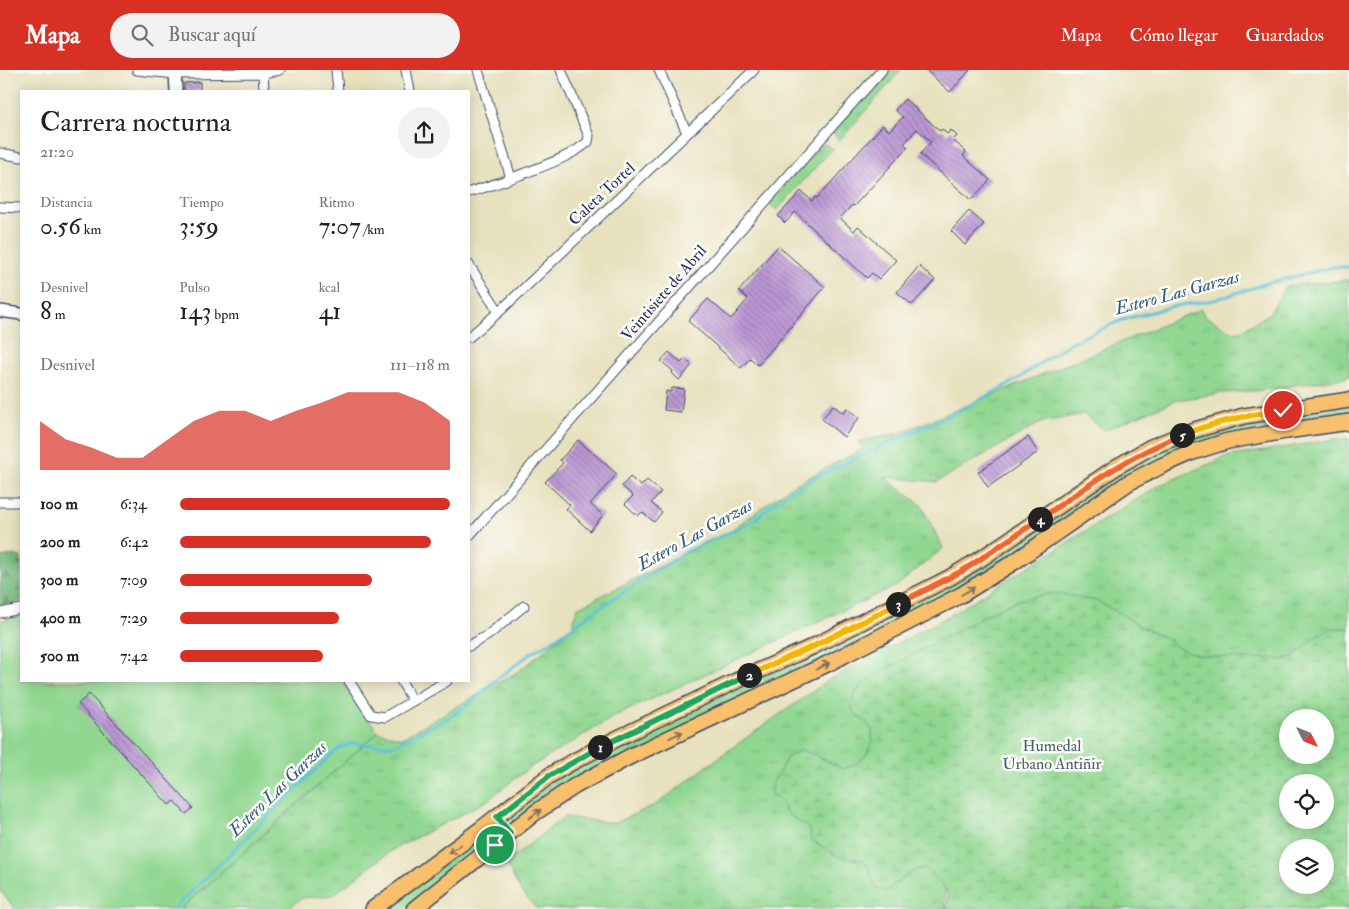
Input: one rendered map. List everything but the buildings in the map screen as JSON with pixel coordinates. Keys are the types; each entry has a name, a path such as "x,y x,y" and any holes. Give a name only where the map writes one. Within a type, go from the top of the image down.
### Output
{"main road":[{"path":"373,909 549,776 600,747 812,647 949,578 988,554 1103,475 1151,448 1191,431 1244,416 1349,400"},
{"path":"414,909 552,801 598,772 827,664 961,594 1014,562 1116,491 1161,466 1193,452 1234,440 1349,422"},
{"path":"497,817 510,833"},
{"path":"481,829 495,845"}],"street":[{"path":"138,70 175,72 280,70"},
{"path":"336,70 338,90"},
{"path":"406,70 410,90"},
{"path":"478,70 511,178"},
{"path":"470,192 562,158 589,140 561,70"},
{"path":"659,70 688,134"},
{"name":"Caleta Tortel","path":"470,337 754,70"},
{"name":"Veintisiete de Abril","path":"470,535 882,70"},
{"path":"263,71 264,90"},
{"path":"175,72 176,90"},
{"path":"0,153 20,157"},
{"path":"0,207 20,208"},
{"path":"470,267 498,312"},
{"path":"0,311 20,314"},
{"path":"0,502 20,502"},
{"path":"470,645 524,606"},
{"path":"0,613 20,609"},
{"path":"350,682 371,714 385,717 445,682"},
{"path":"402,682 413,700"}],"green space":[{"path":"887,70 901,70 839,141 833,131"},
{"path":"826,144 832,149 777,210 774,208 771,201 819,147"},
{"path":"1349,280 1349,377 1177,400 1104,430 1084,414 1042,422 936,482 884,477 921,505 943,548 898,585 615,716 529,768 485,802 392,850 333,895 302,898 287,909 180,909 378,732 402,738 519,671 572,628 577,608 730,531 790,487 863,449 858,442 900,433 1201,309 1205,316 1232,332 1243,330 1270,313 1286,286"},
{"path":"1349,406 1349,416 1221,437 984,574 509,825 505,821 510,813 565,773 630,739 799,660 1134,463 1179,442 1252,421"},
{"path":"1336,439 1349,439 1349,682 1290,709 1279,709 1279,714 947,866 944,905 946,909 537,909 520,890 506,863 564,817 614,823 657,804 726,752 832,678 947,617 1160,485 1226,457"},
{"path":"13,555 20,557 20,601 0,606 0,557"},
{"name":"Humedal Urbano Antiñir","path":"1048,594 1061,594 1096,601 1120,613 1141,627 1168,639 1178,648 1198,655 1242,659 1269,658 1281,660 1293,657 1319,634 1334,628 1349,628 1349,909 946,909 948,895 943,886 926,869 918,869 905,876 886,891 876,888 868,865 862,860 841,858 811,840 810,831 802,823 791,817 784,809 781,800 771,795 771,785 787,757 801,750 843,769 856,764 866,755 872,743 872,730 866,722 855,714 851,707 853,697 864,682 993,611 1019,600"},
{"path":"20,616 20,682 343,682 378,732 180,909 15,909 0,890 0,621"},
{"path":"479,838 485,839 487,842 485,847 404,909 384,909"}],"waterway":[{"name":"Estero Las Garzas","path":"174,909 339,748 352,743 394,745 448,718 468,705 492,683 534,651 549,643 687,551 754,521 765,510 802,484 948,417 1018,379 1070,343 1122,320 1170,307 1214,300 1268,283 1334,267 1349,267"}],"route":[{"path":"495,845 510,833 497,817 549,776 584,755 736,681 794,656 964,570 1103,475 1151,448 1206,426 1244,416 1283,410"}]}
